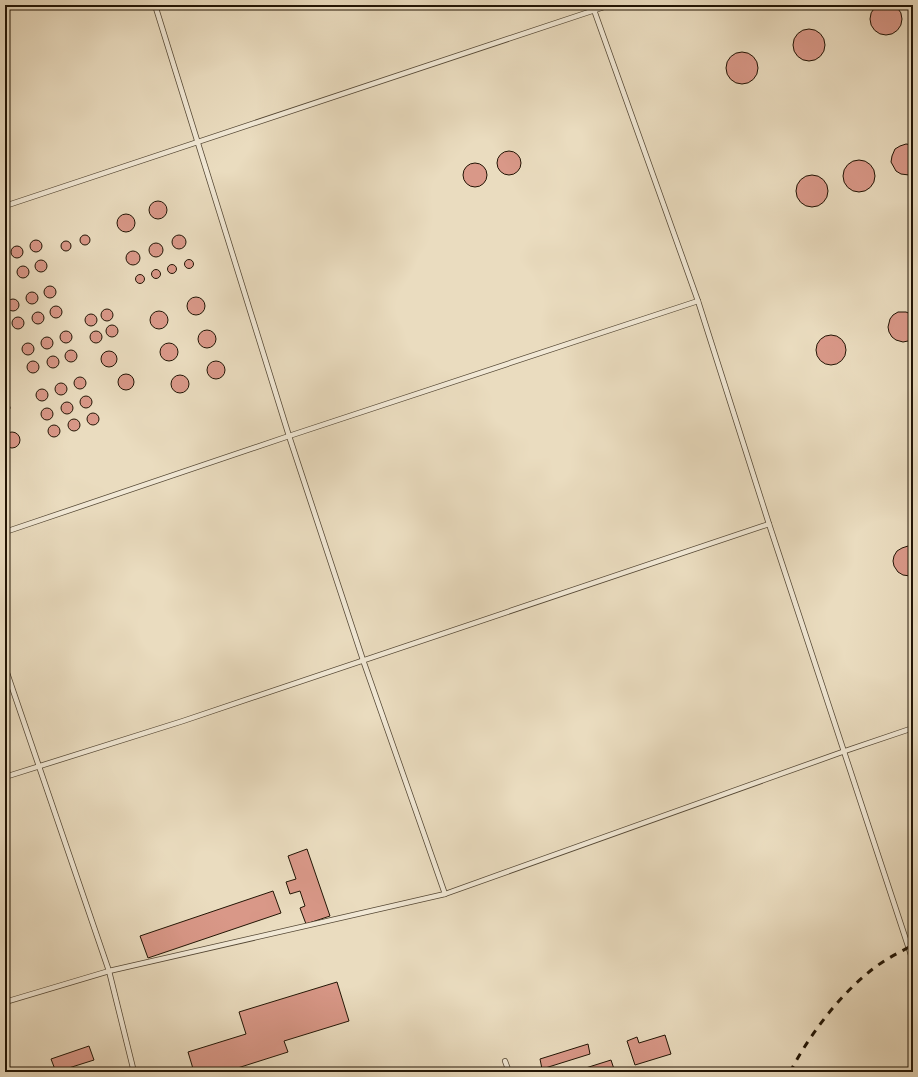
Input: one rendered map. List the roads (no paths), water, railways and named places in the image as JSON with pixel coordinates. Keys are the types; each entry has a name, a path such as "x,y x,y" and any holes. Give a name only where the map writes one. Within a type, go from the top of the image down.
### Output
{"lane":[{"path":"155,5 289,436 363,660 445,894"},
{"path":"5,206 610,5"},
{"path":"594,10 698,301 769,524 913,961"},
{"path":"5,532 289,436 698,301"},
{"path":"5,777 184,721 769,524"},
{"path":"5,667 109,971 133,1070 124,1072"},
{"path":"5,1002 109,971 445,894 913,728"},
{"path":"505,1061 509,1072"}],"railway":[{"path":"790,1072 815,1031 857,982 890,957 913,945"}]}
